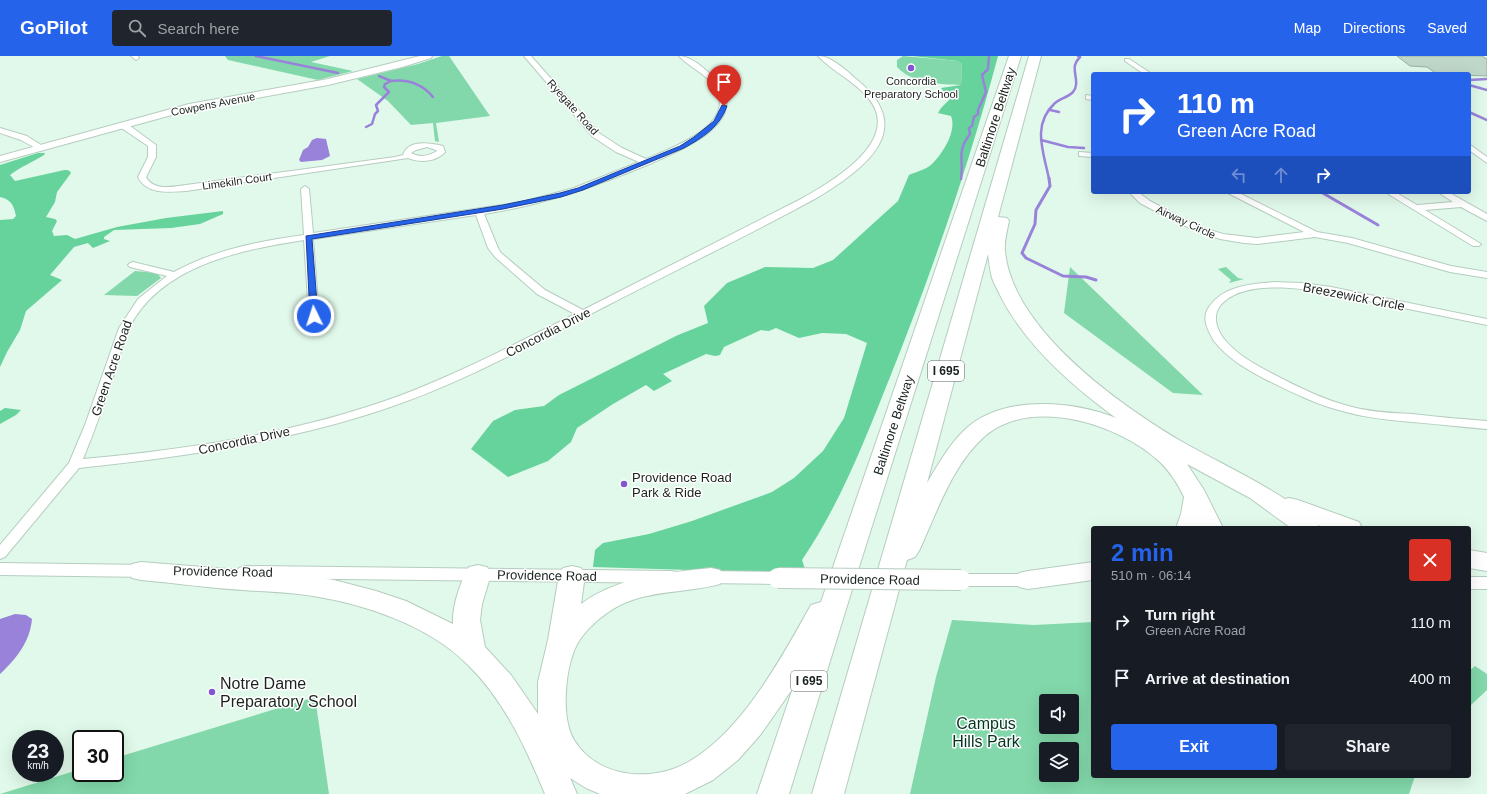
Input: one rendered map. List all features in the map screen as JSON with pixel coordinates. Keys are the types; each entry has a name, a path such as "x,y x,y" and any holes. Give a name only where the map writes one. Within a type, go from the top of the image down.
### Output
{"highway":[{"name":"Baltimore Beltway","path":"773,794 846,567 1015,56"},
{"name":"Baltimore Beltway","path":"828,794 1035,56"},
{"path":"1010,146 996,251 1002,279 1008,293 1040,339 1080,379 1120,410 1170,444 1258,493 1280,507 1304,526"},
{"path":"883,597 951,462 965,442 979,429 992,421 1008,416 1038,411 1076,413 1105,420 1125,428 1147,440 1168,456 1179,468 1196,497 1210,526"},
{"path":"1258,493 1345,526"},
{"path":"1189,526 1193,514 1196,497"},
{"path":"1471,559 1487,562"},
{"path":"572,575 552,687 552,710 556,733 566,754 574,763 589,774 610,784 628,788 653,789 675,784 713,763 739,738 762,712 781,682 846,567"},
{"path":"141,571 311,586 345,591 382,602 415,617 444,633 473,652 495,676 526,721 552,772 561,794"},
{"path":"1028,580 1091,571"},
{"path":"473,652 468,637 466,614 478,574"},
{"path":"560,649 575,626 588,612 620,593 644,587 711,577"}],"street":[{"name":"Cowpens Avenue","path":"0,159 198,105 348,77 428,56"},
{"name":"Ryegate Road","path":"527,56 596,135 619,150 645,162"},
{"name":"Green Acre Road","path":"0,554 75,464 91,425 130,314 152,290 175,275 191,267 228,253 270,243 540,201 580,189 682,147 716,122 721,115 724,106 720,90 709,78 682,56"},
{"name":"Concordia Drive","path":"75,464 220,447 284,433 399,400 483,365 804,202 841,180 859,164 871,150 879,135 881,120 877,105 866,93 822,56"},
{"path":"1127,60 1146,72"},
{"name":"Limekiln Court","path":"123,125 152,145 154,148 153,154 142,177 143,182 148,186 158,188 186,188 408,156"},
{"path":"0,130 24,138 40,147"},
{"path":"1471,148 1487,161"},
{"path":"1082,154 1091,155"},
{"path":"305,189 314,316"},
{"name":"Airway Circle","path":"1135,194 1145,202 1181,221 1206,233 1224,238 1259,242 1298,235 1315,234 1349,240 1450,269 1487,275"},
{"name":"Airway Circle","path":"1234,194 1315,234"},
{"path":"1392,194 1476,244"},
{"path":"1445,194 1487,218"},
{"path":"1417,208 1462,204"},
{"path":"479,211 492,248 498,255 541,292 582,314"},
{"path":"133,265 175,275"},
{"name":"Breezewick Circle","path":"1487,322 1318,287 1278,285 1258,286 1227,294 1217,302 1211,312 1210,323 1220,341 1235,357 1302,393 1328,404 1352,411 1377,415 1487,425"},
{"name":"Providence Road","path":"0,569 961,580 1091,580"},
{"path":"1471,583 1487,583"}],"green space":[{"path":"225,56 330,56 311,62 353,71 318,80 228,60"},
{"path":"442,56 449,56 490,116 436,123 439,142 435,141 433,123 411,125 388,101 357,79 418,64"},
{"path":"903,56 962,62 961,85 927,82 918,80 903,73 897,67 897,60"},
{"path":"912,56 998,56 975,137 949,218 906,338 851,471 816,539 802,560 805,569 787,573 593,567 595,550 603,543 649,534 692,521 772,492 794,478 823,451 844,418 867,343 846,334 822,333 799,338 776,328 769,331 761,330 724,347 720,355 715,356 706,354 663,374 672,381 654,391 646,385 613,404 577,428 571,442 548,461 508,477 471,449 493,421 515,410 544,406 559,395 678,335 708,323 704,306 727,283 765,267 813,268 833,260 898,201 909,175 930,166 940,154 951,135 951,116 938,113 950,99 941,88 961,85 962,63 958,61"},
{"path":"38,153 45,153 10,175 15,181 64,170 68,170 71,173 57,192 55,202 46,217 57,221 52,231 54,236 67,235 75,239 117,227 166,218 223,211 223,214 200,224 171,228 114,230 104,237 104,239 110,241 93,248 88,243 74,247 50,275 62,280 26,311 20,330 0,367 0,220 13,219 16,216 9,201 0,197 0,165"},
{"path":"1070,267 1203,395 1173,393 1064,313"},
{"path":"1226,267 1238,278 1244,279 1229,283 1231,280 1218,269"},
{"path":"135,271 157,273 161,278 137,296 104,295"},
{"path":"5,408 21,410 16,415 0,424 0,411"},
{"name":"Campus Hills Park","path":"952,620 1034,625 1091,622 1091,778 1414,778 1409,794 910,794 936,677"},
{"path":"1475,666 1487,674 1487,690 1471,705 1471,669"},
{"path":"315,697 329,794 0,794 39,782 64,782 64,774 72,772 72,782 124,782 124,755"}],"shaded area":[{"path":"317,138 326,139 330,156 322,160 301,162 299,160 303,150 308,147 312,140"},
{"path":"15,614 26,615 32,619 31,627 21,650 0,674 0,619"}],"building":[{"path":"1397,56 1482,56 1487,59 1487,76 1471,75 1471,72 1434,72 1427,67 1410,66"}],"waterway":[{"path":"256,56 338,73"},
{"path":"961,179 961,156 963,146 970,134 969,128 972,126 974,117 978,114 978,110 986,92 982,75 988,69 989,56"},
{"path":"1041,140 1043,120 1048,112 1055,103 1071,94 1075,89 1075,65 1080,57 1078,56"},
{"path":"379,76 391,81"},
{"path":"1471,80 1487,79"},
{"path":"366,127 372,124 375,114 378,111 376,105 389,92 384,87 385,84 391,81"},
{"path":"391,81 414,83 429,92 433,97"},
{"path":"1471,86 1487,90"},
{"path":"1050,110 1059,112"},
{"path":"1471,113 1487,120"},
{"path":"1041,140 1068,147 1084,148"},
{"path":"1041,140 1049,179"},
{"path":"1049,178 1050,186 1036,210 1035,224 1022,253 1026,258 1063,276 1086,277 1096,280"},
{"path":"1324,194 1378,225"}],"place":[{"name":"Concordia Preparatory School","path":"911,68"},
{"name":"Providence Road Park & Ride","path":"624,484"},
{"name":"Notre Dame Preparatory School","path":"212,692"}],"route":[{"path":"314,316 309,237 540,201 561,195 580,189 682,147 707,131 721,115 724,106"}]}
